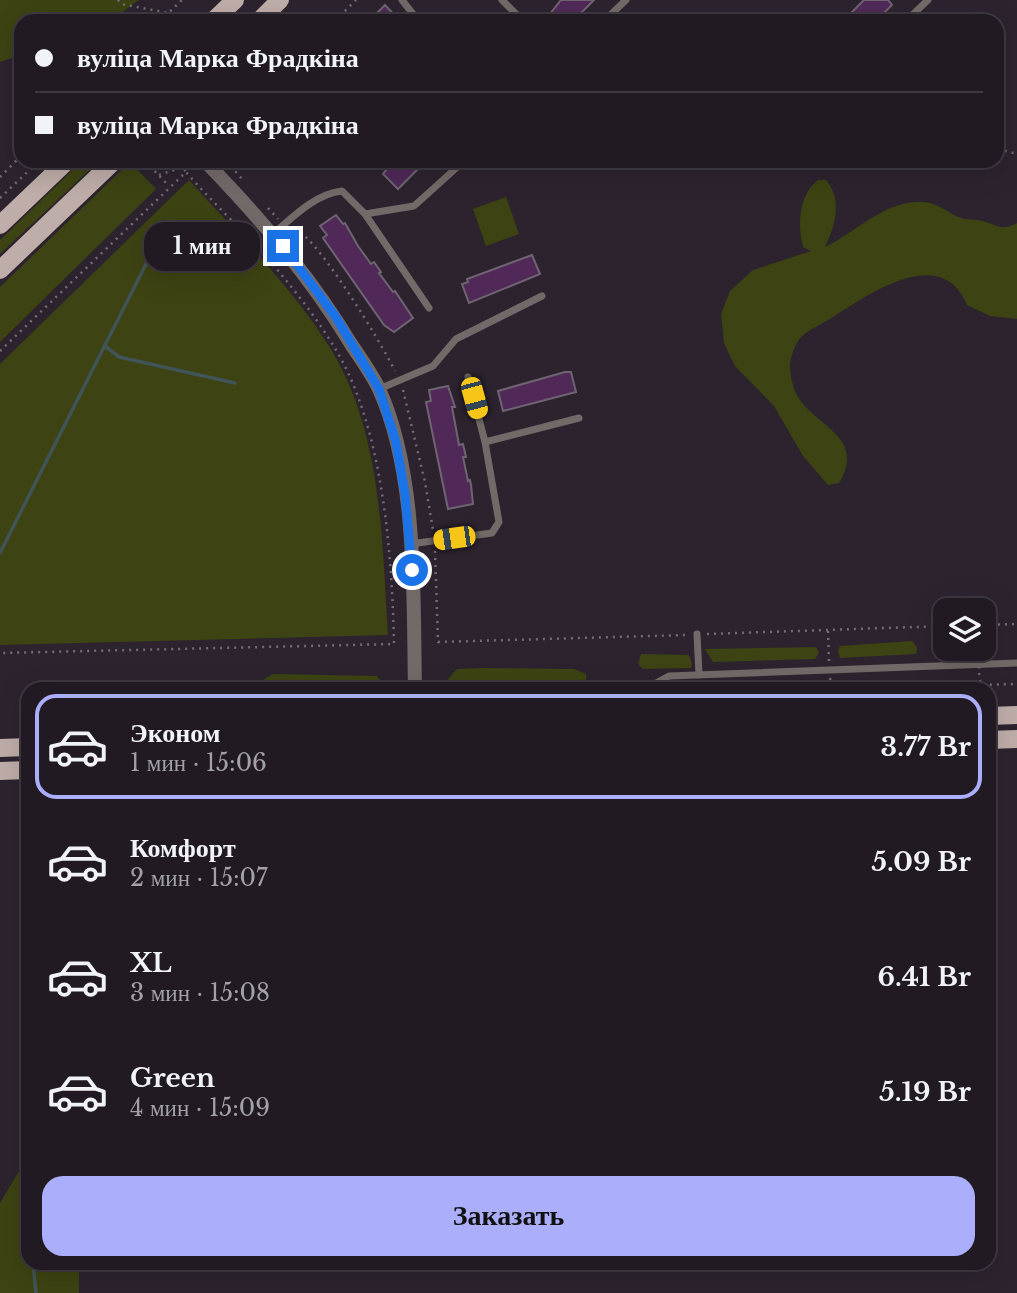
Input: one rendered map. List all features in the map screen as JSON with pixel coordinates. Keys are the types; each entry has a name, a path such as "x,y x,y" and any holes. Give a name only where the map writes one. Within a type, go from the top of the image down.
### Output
{"main road":[{"path":"220,14 235,0"},
{"path":"266,14 280,0"},
{"path":"0,225 61,168"},
{"path":"0,270 107,168"},
{"path":"996,716 1017,715"},
{"path":"996,740 1017,739"},
{"path":"0,748 21,747"},
{"path":"0,771 21,770"}],"street":[{"path":"212,168 273,234 335,316 379,389 396,442 410,545 414,595 415,682"}],"lane":[{"path":"402,0 414,14"},
{"path":"502,0 516,14"},
{"path":"611,14 626,0"},
{"path":"913,14 928,0"},
{"path":"365,214 414,206 456,168"},
{"path":"273,234 328,193 342,191 365,214 429,308"},
{"path":"379,389 433,366 456,339 542,296"},
{"path":"410,545 492,533 499,522 485,442 468,377"},
{"path":"485,442 579,418"},
{"path":"698,634 699,675"},
{"path":"979,661 979,665"},
{"path":"658,682 669,676 1017,663"}],"path":[{"path":"118,0 129,5 169,13 182,0"},
{"path":"129,5 133,0"},
{"path":"342,14 356,0"},
{"path":"0,177 14,163"},
{"path":"0,198 32,168"},
{"path":"152,168 170,187"},
{"path":"159,175 180,168"},
{"path":"0,653 394,644 382,490 364,420 346,372 337,352 280,272 184,168"},
{"path":"0,351 186,172"},
{"path":"996,625 1017,624"},
{"path":"828,631 831,682"},
{"path":"979,665 981,682"},
{"path":"996,685 1017,684"}],"green space":[{"path":"0,0 139,0 120,14 14,14 14,57 0,62"},
{"path":"75,168 92,168 0,254 0,240"},
{"path":"124,168 136,168 156,189 0,342 0,287"},
{"path":"189,180 301,305 332,351 349,383 361,417 377,489 388,635 0,645 0,364"},
{"path":"818,180 826,180 836,204 832,230 825,247 883,211 908,203 933,204 961,218 1001,227 1017,223 1017,319 990,316 967,305 956,287 941,277 923,275 885,286 866,296 809,331 798,341 790,363 791,378 798,397 843,443 847,454 846,467 839,483 828,485 803,456 774,406 735,366 724,343 721,314 730,291 753,270 811,251 803,247 800,220 807,193"},
{"path":"506,197 519,234 486,246 473,209"},
{"path":"912,641 917,647 916,654 840,658 838,651 840,646"},
{"path":"816,647 819,653 815,659 713,662 705,649"},
{"path":"641,654 689,655 692,664 691,668 643,669 638,664"},
{"path":"457,669 574,669 586,674 586,682 448,682"},
{"path":"273,674 377,676 381,682 262,682"},
{"path":"19,1171 21,1270 79,1270 79,1293 0,1293 0,1203"}],"building":[{"path":"561,0 594,0 580,14 550,14"},
{"path":"864,0 888,0 892,5 883,14 850,14"},
{"path":"385,5 393,14 376,14"},
{"path":"388,168 419,168 398,189 383,174"},
{"path":"336,215 345,223 358,246 371,264 374,262 381,272 379,273 413,318 394,332 384,325 323,238 327,235 320,226"},
{"path":"532,255 540,274 469,303 462,284 468,282 467,279"},
{"path":"571,372 576,392 503,411 498,391"},
{"path":"448,386 455,407 452,407 459,445 463,444 466,457 463,457 473,504 448,509 426,402 431,401 429,390"}],"waterway":[{"path":"0,553 146,264"},
{"path":"105,346 119,357 235,383"},
{"path":"34,1270 36,1293"}],"route":[{"path":"283,246 335,316 379,389 396,442 405,494 412,570"}]}
